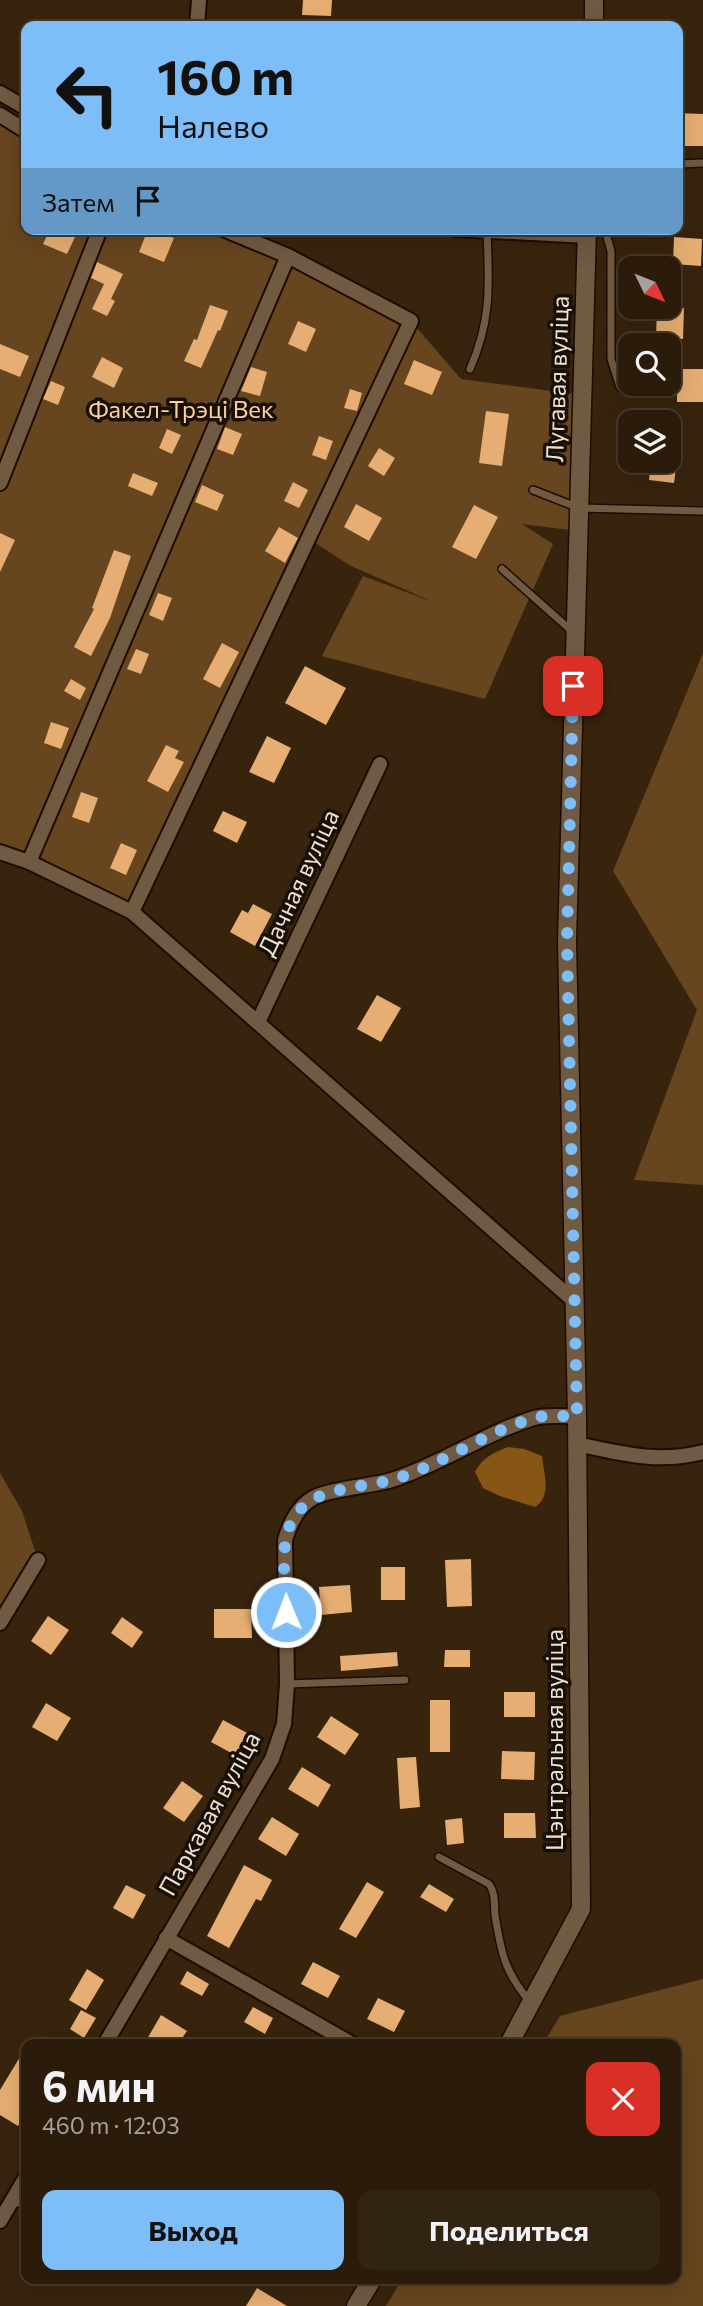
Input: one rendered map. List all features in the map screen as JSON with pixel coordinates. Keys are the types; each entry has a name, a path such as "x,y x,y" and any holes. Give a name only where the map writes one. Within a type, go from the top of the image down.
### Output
{"street":[{"path":"197,21 199,0"},
{"path":"594,0 594,21"},
{"path":"0,93 21,105"},
{"path":"0,115 21,128"},
{"path":"0,482 98,235"},
{"path":"132,912 411,321 288,256 237,235"},
{"name":"Лугавая вуліца","path":"573,1300 567,941 587,235"},
{"path":"29,862 288,256"},
{"name":"Дачная вуліца","path":"258,1022 380,764"},
{"path":"0,852 29,862 132,912 573,1300"},
{"name":"Цэнтральная вуліца","path":"512,2039 581,1909 577,1416 573,1300"},
{"name":"Паркавая вуліца","path":"108,2039 272,1759 284,1724 287,1684 285,1540 290,1522 299,1510 315,1497 394,1479 536,1417 577,1416"},
{"path":"577,1444 653,1458 682,1458 703,1452"},
{"path":"0,1623 38,1560"},
{"path":"166,1938 340,2039"},
{"path":"0,2221 19,2203"},
{"path":"356,2306 369,2284"}],"lane":[{"path":"683,164 703,163"},
{"path":"470,369 483,341 490,292 487,235"},
{"path":"608,235 611,251 611,359 618,381"},
{"path":"533,491 579,508 703,511"},
{"path":"502,569 575,633"},
{"path":"287,1684 405,1680"},
{"path":"439,1857 489,1884 494,1891 495,1917 502,1956 509,1974 531,2003"}],"green space":[{"name":"Факел-Трэці Век","path":"0,115 21,128 21,235 235,235 411,321 461,379 582,395 578,531 522,524 553,544 485,699 322,656 363,576 433,602 349,565 308,538 132,912 0,852"},
{"path":"703,653 703,1185 634,1180 697,1010 613,871"},
{"path":"0,1473 22,1511 38,1560 0,1623"},
{"path":"703,1979 703,2306 386,2306 399,2284 681,2284 681,2039 546,2039 560,2016"}],"shaded area":[{"path":"508,1447 524,1449 542,1456 545,1491 544,1497 535,1507 483,1488 475,1472 489,1456"}],"building":[{"path":"303,0 332,0 331,16 302,15"},
{"path":"683,113 703,114 703,146 683,146"},
{"path":"47,235 75,237 67,254 43,244"},
{"path":"146,235 174,238 164,262 139,252"},
{"path":"674,237 702,239 701,266 681,265 681,256 673,256"},
{"path":"97,262 123,274 111,299 115,301 107,316 92,309 104,284 91,278"},
{"path":"210,305 228,311 201,368 184,361 194,339 197,340"},
{"path":"681,308 684,308 683,339 681,333 656,333 657,319 681,319"},
{"path":"298,321 316,329 306,352 288,344"},
{"path":"0,344 29,356 20,377 0,369"},
{"path":"102,357 123,368 114,388 92,377"},
{"path":"414,360 442,372 432,395 404,384"},
{"path":"251,367 267,372 260,396 241,391"},
{"path":"681,369 703,369 703,402 677,402 677,396 681,396"},
{"path":"51,381 65,387 58,405 43,399"},
{"path":"350,389 362,393 357,411 344,408"},
{"path":"486,411 509,414 502,466 479,463"},
{"path":"225,427 242,434 233,455 217,449"},
{"path":"167,429 181,435 172,454 159,448"},
{"path":"319,436 333,441 326,460 312,455"},
{"path":"379,448 395,458 384,476 368,466"},
{"path":"133,473 158,483 152,496 128,486"},
{"path":"650,473 675,473 674,483 649,480"},
{"path":"293,482 308,490 299,508 284,501"},
{"path":"202,485 224,495 217,511 195,502"},
{"path":"356,504 382,518 369,541 344,527"},
{"path":"474,505 498,517 476,559 452,547"},
{"path":"279,527 298,538 285,563 265,551"},
{"path":"0,533 15,540 0,572"},
{"path":"114,550 131,556 110,618 91,656 74,647 94,609 92,608"},
{"path":"158,593 172,598 163,621 149,615"},
{"path":"222,643 239,652 220,688 203,679"},
{"path":"136,649 149,654 141,674 127,669"},
{"path":"305,666 346,688 326,725 285,703"},
{"path":"71,679 86,688 80,700 64,691"},
{"path":"51,722 69,728 61,749 44,743"},
{"path":"267,736 291,748 274,783 249,772"},
{"path":"166,745 179,751 175,758 184,762 168,792 147,781"},
{"path":"81,792 98,798 89,823 72,817"},
{"path":"223,811 247,822 237,843 213,831"},
{"path":"121,843 137,850 126,875 110,868"},
{"path":"253,904 272,914 255,946 230,932 242,910 248,913"},
{"path":"377,995 401,1008 381,1042 357,1029"},
{"path":"471,1559 472,1606 447,1607 445,1560"},
{"path":"381,1567 405,1567 405,1600 381,1600"},
{"path":"350,1585 352,1612 321,1615 319,1587"},
{"path":"214,1609 251,1609 252,1638 214,1638"},
{"path":"48,1616 69,1630 51,1655 31,1641"},
{"path":"122,1617 143,1632 132,1648 111,1633"},
{"path":"445,1650 470,1650 470,1667 444,1667"},
{"path":"397,1652 398,1666 341,1671 340,1656"},
{"path":"504,1692 535,1692 535,1717 504,1717"},
{"path":"430,1700 450,1700 450,1752 430,1752"},
{"path":"46,1703 71,1718 57,1741 32,1727"},
{"path":"331,1716 359,1734 345,1755 317,1737"},
{"path":"223,1720 249,1734 237,1756 211,1742"},
{"path":"502,1751 535,1752 534,1780 501,1779"},
{"path":"416,1757 420,1807 400,1809 397,1758"},
{"path":"302,1767 331,1785 318,1807 288,1789"},
{"path":"182,1781 203,1796 184,1822 163,1808"},
{"path":"504,1813 535,1813 536,1838 504,1838"},
{"path":"272,1817 299,1834 286,1856 258,1839"},
{"path":"462,1818 464,1843 447,1845 445,1820"},
{"path":"244,1865 272,1880 261,1901 256,1899 229,1948 207,1936"},
{"path":"367,1882 384,1892 356,1938 339,1929"},
{"path":"429,1884 454,1899 446,1912 420,1897"},
{"path":"126,1885 146,1895 133,1919 113,1908"},
{"path":"313,1962 340,1976 328,1998 301,1984"},
{"path":"87,1969 104,1980 86,2010 69,2000"},
{"path":"187,1971 209,1984 202,1996 180,1984"},
{"path":"378,1998 405,2011 394,2032 367,2019"},
{"path":"253,2007 273,2018 265,2034 244,2022"},
{"path":"81,2010 96,2018 84,2038 70,2029"},
{"path":"161,2015 187,2031 181,2039 147,2039"},
{"path":"21,2055 21,2121 18,2126 0,2115 0,2090"},
{"path":"257,2288 287,2306 246,2306"}],"route":[{"path":"286,1612 285,1540 290,1522 299,1510 315,1497 394,1479 536,1417 577,1416 567,941 573,686"}]}
